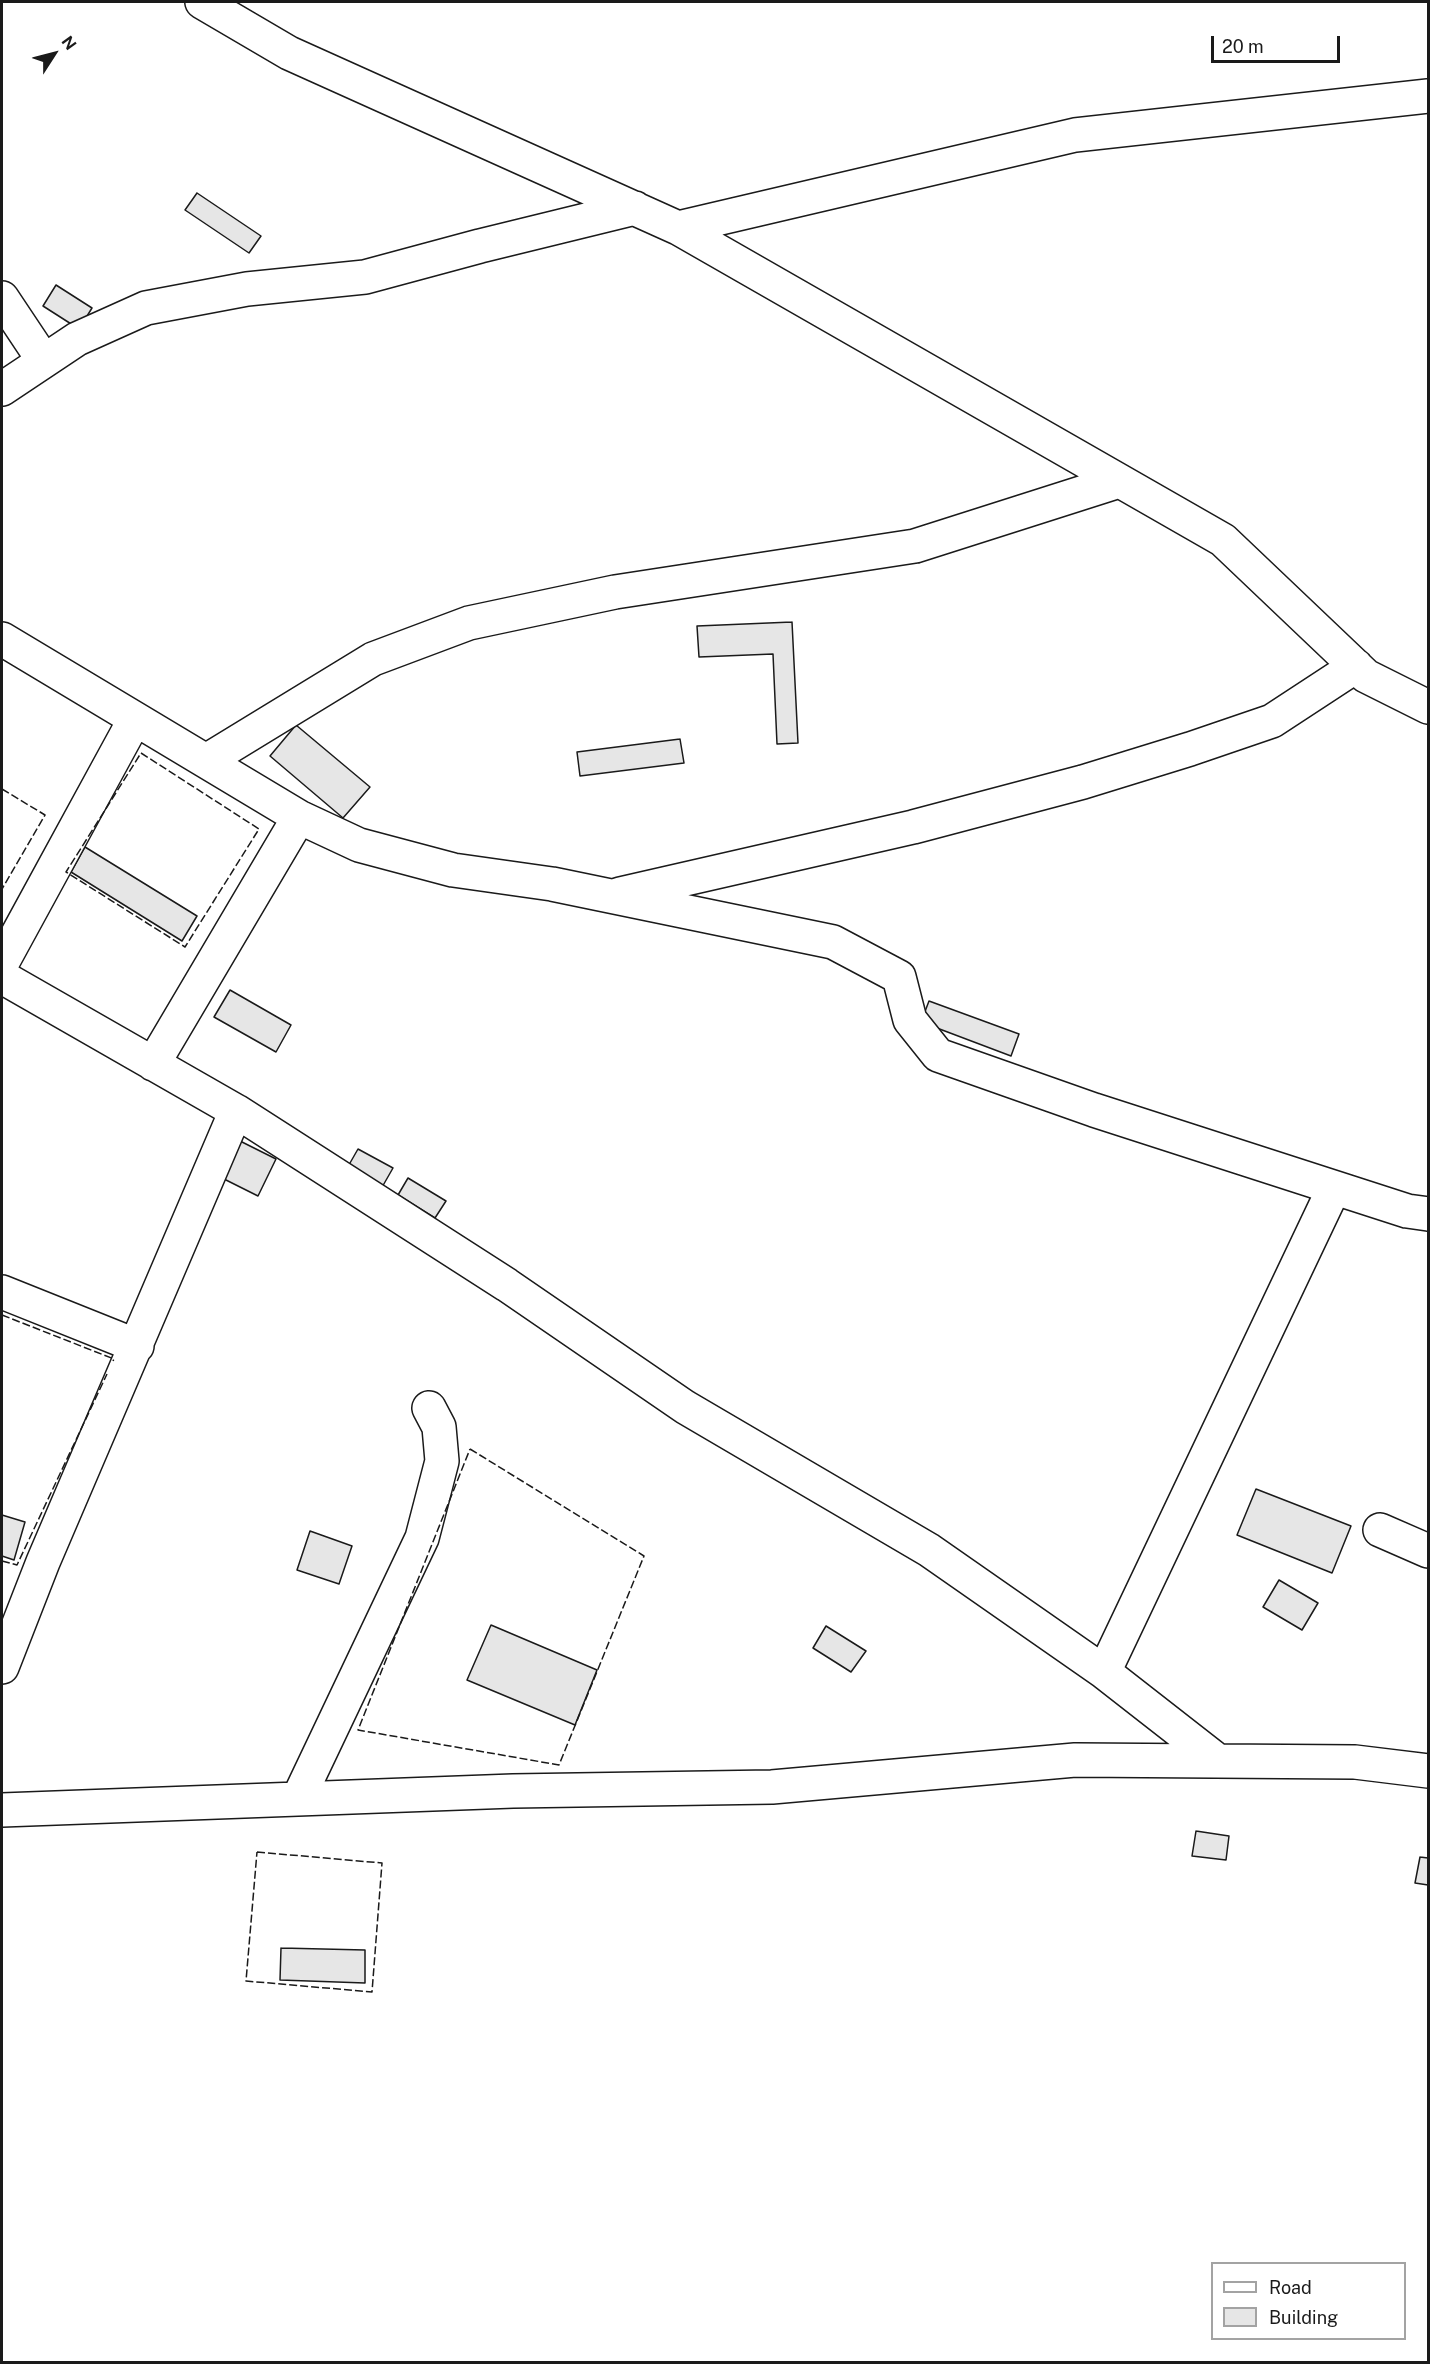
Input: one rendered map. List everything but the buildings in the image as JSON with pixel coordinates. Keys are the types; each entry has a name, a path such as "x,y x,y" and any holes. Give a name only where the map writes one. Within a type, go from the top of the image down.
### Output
{"street":[{"path":"202,2 289,53 678,228 1223,540 1366,676 1428,707"},
{"path":"678,228 1075,135 1428,96"},
{"path":"2,389 77,339 146,308 247,290 365,277 635,208"},
{"path":"2,298 44,361"},
{"path":"206,761 373,659 469,623 615,592 915,546 1119,481"},
{"path":"2,639 299,817 359,845 453,870 552,884 833,942 899,977 910,1020 938,1055 1094,1110 1334,1188 1407,1211 1428,1214"},
{"path":"610,896 913,827 1083,782 1179,753 1272,721 1356,666"},
{"path":"2,963 135,719"},
{"path":"153,1064 299,817"},
{"path":"2,977 236,1112 507,1285 685,1407 929,1550 1104,1672 1218,1761"},
{"path":"2,1667 43,1562 236,1112"},
{"path":"1104,1672 1334,1188"},
{"path":"2,1292 137,1346"},
{"path":"298,1799 422,1538 442,1461 439,1427 429,1408"},
{"path":"1380,1530 1428,1551"},
{"path":"2,1810 525,1791 772,1787 1075,1760 1355,1762 1428,1771"}],"fence":[{"path":"141,753 259,829 185,947 66,872 141,753"},
{"path":"2,789 45,815 2,889"},
{"path":"2,1315 114,1359 113,1361"},
{"path":"2,1561 17,1565 107,1374"},
{"path":"470,1449 644,1556 559,1765 358,1730 470,1449"},
{"path":"257,1852 382,1863 372,1992 246,1981 257,1852"}]}
